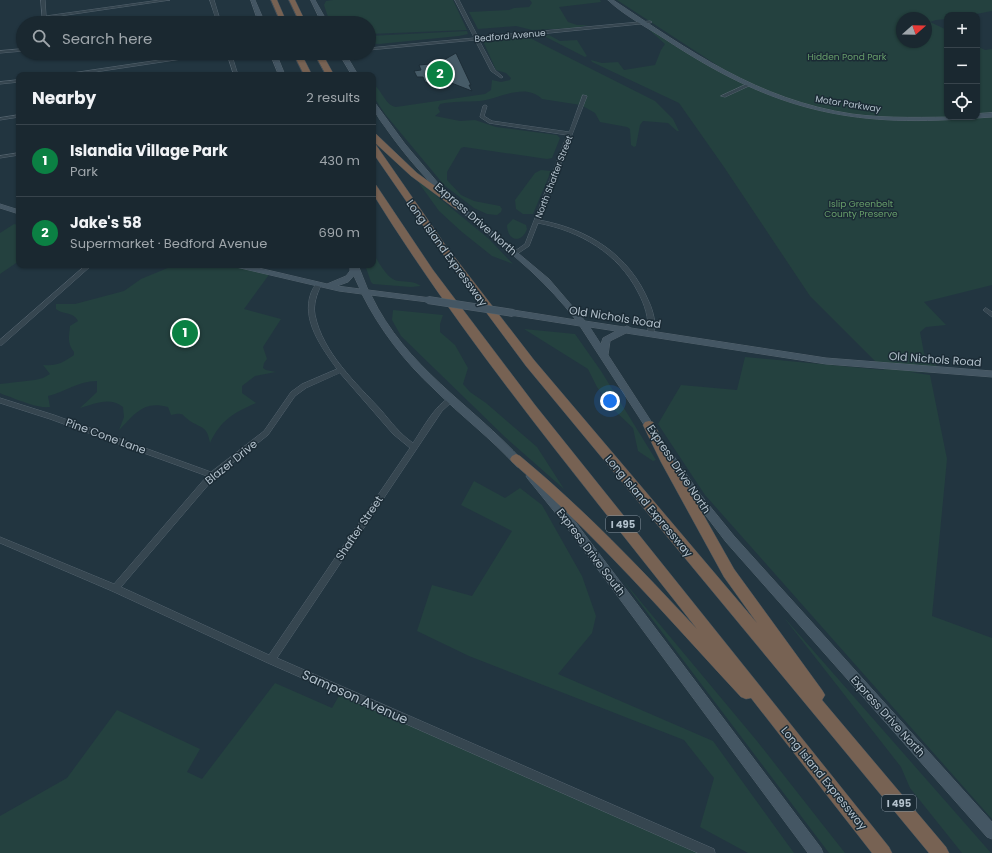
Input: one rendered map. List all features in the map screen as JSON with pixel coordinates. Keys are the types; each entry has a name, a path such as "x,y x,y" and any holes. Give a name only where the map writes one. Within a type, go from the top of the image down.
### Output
{"highway":[{"path":"274,0 281,16"},
{"path":"292,0 300,16"},
{"path":"300,60 306,72"},
{"path":"322,60 328,72"},
{"path":"376,139 440,196 460,208"},
{"name":"Long Island Expressway","path":"376,151 443,248 530,363 940,853"},
{"name":"Long Island Expressway","path":"376,192 424,264 496,362 883,853"},
{"path":"649,425 667,462 729,573 807,681 857,754"},
{"path":"516,459 550,488 615,552 734,679 787,732"}],"main road":[{"path":"253,0 259,16"},
{"path":"313,0 321,16"},
{"name":"Motor Parkway","path":"610,0 648,22"},
{"name":"Motor Parkway","path":"617,0 648,22 738,80 798,105 846,115 914,120 944,118"},
{"path":"276,60 281,72"},
{"path":"346,60 353,72"},
{"name":"Express Drive North","path":"376,108 417,164 460,208 515,253 556,292 581,322 697,497 730,539 992,832"},
{"path":"980,116 992,115"},
{"path":"0,206 16,211"},
{"name":"Old Nichols Road","path":"248,268 321,286 581,322 826,361 992,374"},
{"path":"321,286 347,280 352,275 354,268"},
{"name":"Express Drive South","path":"355,268 373,310 399,346 451,400 516,459 570,523 816,853"},
{"path":"604,356 606,340 627,329"}],"street":[{"path":"43,0 45,16"},
{"path":"52,16 168,0"},
{"path":"212,0 216,16"},
{"path":"456,0 493,71 501,77"},
{"name":"Bedford Avenue","path":"376,48 648,22"},
{"path":"0,52 16,51"},
{"path":"86,72 168,60"},
{"path":"231,60 235,72"},
{"path":"0,83 16,81"},
{"path":"723,96 749,85"},
{"name":"North Shafter Street","path":"515,253 527,245 585,96"},
{"path":"485,106 482,116 491,122 571,134"},
{"path":"0,119 16,116"},
{"path":"0,158 16,155"},
{"path":"537,221 559,225 579,234 607,250 620,261 638,286 645,299 651,320 651,333"},
{"path":"0,343 86,268"},
{"path":"321,286 311,303 313,319 324,344 341,370 354,386 399,436 414,447"},
{"path":"986,310 992,315"},
{"name":"Blazer Drive","path":"114,588 212,475 266,433 278,418 290,398 298,390 341,370"},
{"name":"Pine Cone Lane","path":"0,400 52,417 212,475"},
{"name":"Shafter Street","path":"271,660 440,409 451,400"},
{"name":"Sampson Avenue","path":"0,540 114,588 271,660 710,853"}],"green space":[{"path":"453,0 467,30 376,34 376,16 328,16 324,5 326,1"},
{"path":"530,0 600,0 601,2 559,7 568,22 577,25 588,25 576,28 532,30 516,26 478,29 469,12 509,10 514,8 529,7 532,3"},
{"path":"617,0 992,0 992,11 980,13 980,12 944,12 944,19 932,21 932,12 896,12 896,48 932,48 932,23 944,29 944,120 980,120 980,48 985,50 992,49 992,285 924,302 946,325 926,327 920,332 924,353 944,373 910,372 930,375 947,459 932,616 992,638 992,819 705,495 658,424 681,385 737,390 745,357 884,370 810,296 724,167 679,103 592,62 591,60 602,63 618,62 624,70 655,65 665,44 645,26 729,73"},
{"path":"467,31 468,34 379,44 376,44 376,36"},
{"path":"549,35 560,41 577,40 587,56 585,57 544,36"},
{"path":"526,36 655,101 673,119 679,131 668,123 643,121 640,125 636,146 634,147 631,145 630,129 627,127 600,122 595,113 581,105 542,99 535,94 528,92 512,93 480,101 440,104 438,108 440,112 435,116 460,121 475,120 496,127 557,135 560,138 552,158 547,159 464,147 461,148 447,172 447,180 461,195 474,201 500,206 502,209 497,215 487,214 474,208 444,185 385,114 376,100 376,87 392,106 396,107 485,94 491,90 492,80 501,82 510,80 511,78 506,73 496,70 483,41"},
{"path":"541,170 551,171 533,214 523,214 516,209 515,200 535,173"},
{"path":"416,179 489,239 513,264 492,256 462,232 439,211"},
{"path":"513,219 526,225 527,229 518,239 512,237 508,230 507,225"},
{"path":"14,224 16,224 16,263 0,274 0,233"},
{"path":"376,258 387,274 395,280 413,282 421,286 411,287 373,284 366,268 376,268"},
{"path":"168,268 254,268 271,272 244,309 281,319 263,347 267,359 263,368 276,372 255,376 242,386 242,393 256,403 228,418 219,428 210,443 204,429 182,415 171,415 168,407 159,405 152,405 140,410 119,430 124,417 123,407 118,404 107,401 80,408 97,392 97,381 90,381 48,396 50,407 32,405 0,393 0,384 43,378 50,374 43,365 60,363 74,355 69,343 70,326 78,321 71,314 56,309 56,304 75,304 124,291 141,279"},
{"path":"393,310 443,315 440,324 440,332 455,345 468,368 463,384 470,392 486,403 537,447 564,489 505,437 401,336 392,320"},
{"path":"524,329 575,334 601,371 656,460 653,461 638,451 633,428 613,409 597,387 588,369"},
{"path":"474,481 505,498 520,488 542,505 582,576 596,616 592,633 558,674 713,741 794,853 748,853 700,827 714,778 684,740 469,656 417,631 432,585 472,596 512,531 461,505"},
{"path":"621,578 757,741 845,853 829,853"},
{"path":"782,615 991,853 962,853 910,788 901,767"},
{"path":"275,683 332,708 343,689 715,853 0,853 0,816 67,778 117,710 200,749 187,772 202,779"}],"building":[{"path":"456,53 471,85 469,85 472,91 441,79 437,82 428,83 425,82 423,77 417,77 414,71 421,70 419,65 435,65"}],"place":[{"name":"Jake's 58","path":"440,74"},
{"name":"Islandia Village Park","path":"185,333"}],"park label":[{"name":"Hidden Pond Park","path":"847,57"},
{"name":"Islip Greenbelt County Preserve","path":"861,210"}]}
